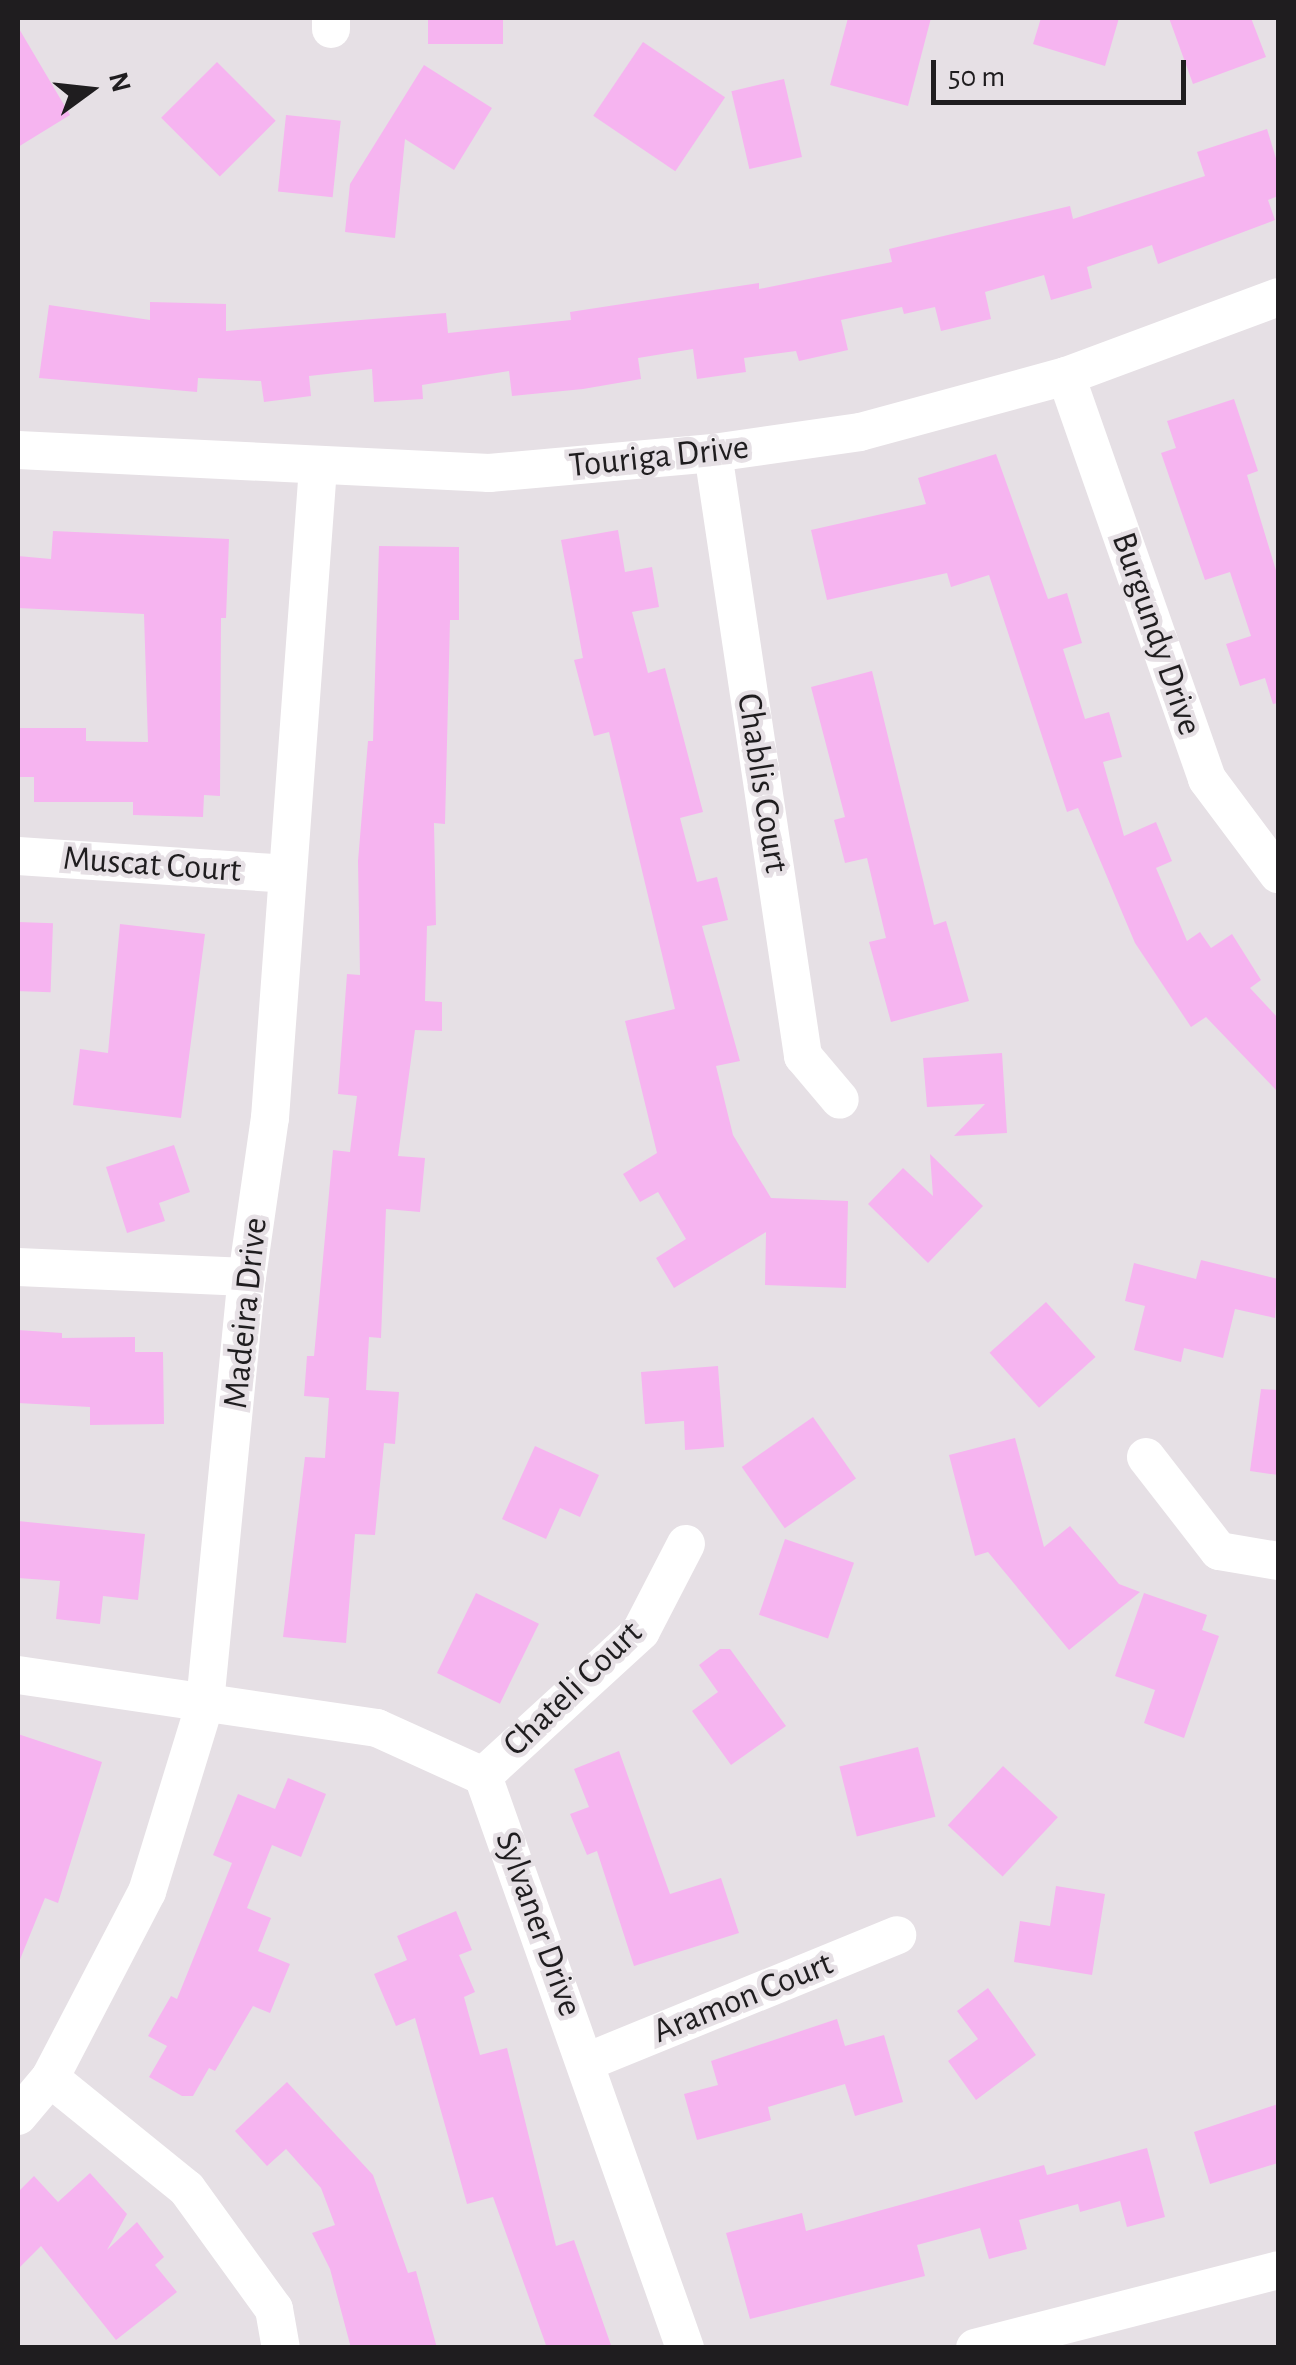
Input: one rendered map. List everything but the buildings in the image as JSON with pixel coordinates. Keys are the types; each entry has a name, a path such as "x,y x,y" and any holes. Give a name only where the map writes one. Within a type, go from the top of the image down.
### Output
{"street":[{"name":"Touriga Drive","path":"18,450 318,468 489,473 713,454 860,432 1066,376 1278,297"},
{"name":"Burgundy Drive","path":"1066,376 1207,779 1278,874"},
{"name":"Chablis Court","path":"713,454 803,1056 840,1100"},
{"name":"Madeira Drive","path":"18,2116 50,2078 147,1892 205,1703 247,1277 270,1118 318,468"},
{"name":"Muscat Court","path":"18,856 286,874"},
{"path":"18,1267 247,1277"},
{"path":"1146,1457 1219,1551 1278,1561"},
{"name":"Chateli Court","path":"483,1776 640,1631 686,1544"},
{"path":"18,1675 377,1728 483,1776"},
{"name":"Sylvaner Drive","path":"483,1776 589,2061 685,2348"},
{"name":"Aramon Court","path":"589,2061 897,1934"},
{"path":"50,2078 187,2189 274,2308 281,2348"},
{"path":"975,2348 1278,2270"}]}
